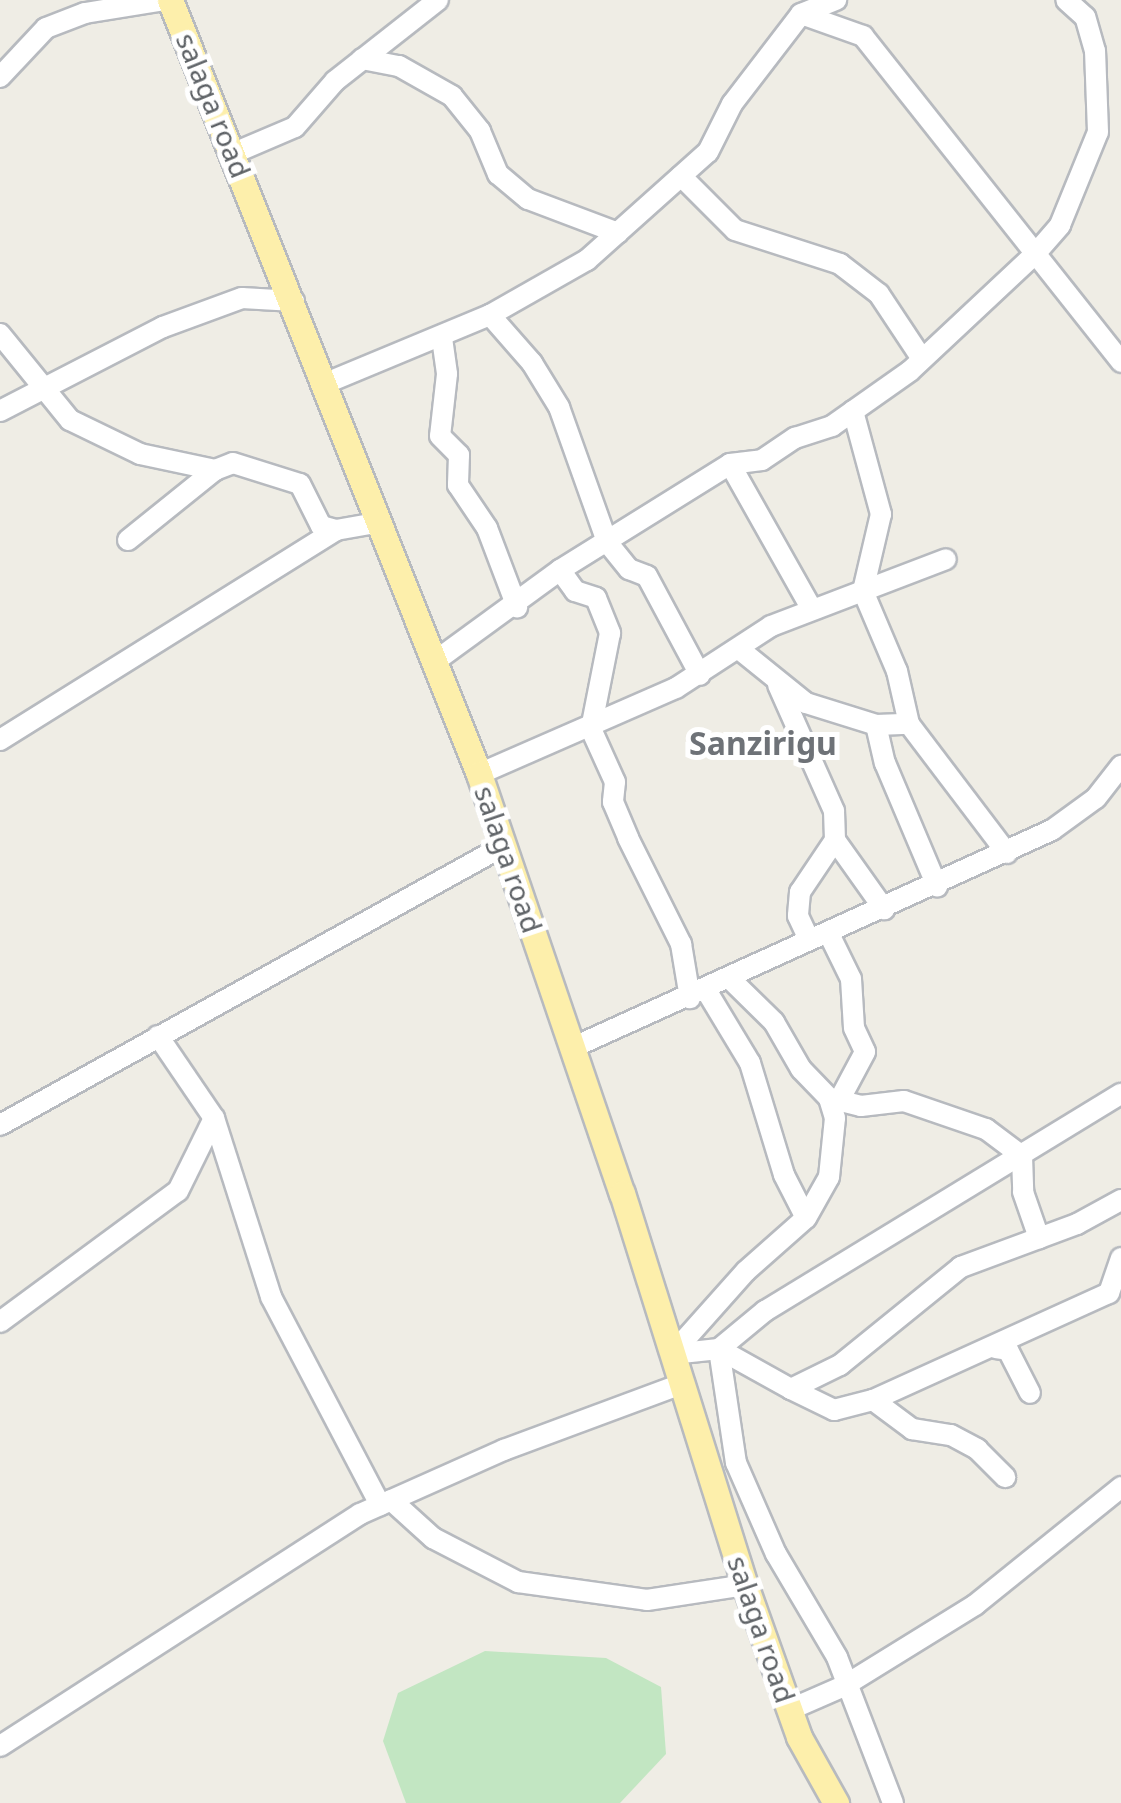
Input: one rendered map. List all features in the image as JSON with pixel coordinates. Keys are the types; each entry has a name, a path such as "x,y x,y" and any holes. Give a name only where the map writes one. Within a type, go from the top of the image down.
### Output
{"main road":[{"name":"salaga road","path":"167,0 294,300 374,524 434,662 505,844 746,1585 800,1736 833,1795"}],"street":[{"path":"0,77 46,28 131,2 167,0"},
{"path":"234,153 296,127 362,59 438,0"},
{"path":"324,384 442,338 587,260 708,152 732,104 801,7 836,0"},
{"path":"434,662 517,607 560,570 730,464 762,460 852,410 920,356 1036,253 1060,225 1098,132 1096,51 1084,17 1066,0"},
{"path":"801,7 863,36 1121,362"},
{"path":"362,59 399,66 452,96 480,131 498,174 528,199 618,234"},
{"path":"681,176 735,230 840,264 879,294 920,356"},
{"path":"0,411 163,327 242,298 294,300"},
{"path":"490,315 532,362 559,407 606,542 628,569 647,576 700,675"},
{"path":"0,334 41,390 70,420 140,454 215,470"},
{"path":"442,338 447,374 440,436 459,454 458,485 487,528 517,607"},
{"path":"852,410 880,514 862,591 897,672 910,724 1006,853"},
{"path":"128,540 215,470 233,462 300,484 321,526 336,530"},
{"path":"730,464 811,608"},
{"path":"0,740 336,530 374,524"},
{"path":"479,774 591,728 700,675 811,608 946,559"},
{"path":"560,570 575,590 596,598 610,633 591,728 615,782 613,802 680,944 698,994 750,1063 784,1175 806,1218"},
{"path":"739,649 778,685 806,704 876,725 910,724"},
{"path":"778,685 834,811 835,840 884,909"},
{"path":"876,725 885,763 937,886"},
{"path":"574,1047 1006,853 1096,798 1121,766"},
{"path":"672,1354 746,1271 806,1218 829,1177 835,1098 865,1052 854,1028 851,979 819,936 798,916 800,892 835,840"},
{"path":"0,1125 505,844"},
{"path":"729,978 774,1022 800,1069 835,1098 861,1106 904,1101 959,1118 1022,1156"},
{"path":"158,1036 214,1118 271,1297 385,1502 434,1538 518,1582 647,1600 746,1585"},
{"path":"672,1354 719,1349 764,1311 1121,1094"},
{"path":"0,1322 178,1192 214,1118"},
{"path":"1022,1156 1024,1192 1039,1238"},
{"path":"790,1389 840,1365 961,1267 1039,1238 1121,1200"},
{"path":"719,1349 834,1410 873,1400 996,1348 1109,1292 1121,1258"},
{"path":"996,1348 1008,1350 1030,1392"},
{"path":"719,1349 736,1463 776,1554 838,1658 844,1686 892,1803"},
{"path":"0,1746 385,1502 681,1384"},
{"path":"873,1400 912,1429 952,1435 977,1448 1005,1477"},
{"path":"790,1710 844,1686 976,1605 1121,1487"}],"green space":[{"path":"485,1651 606,1658 661,1687 666,1754 620,1803 406,1803 383,1741 398,1693"}],"district":[{"name":"Sanzirigu","path":"763,743"}]}
